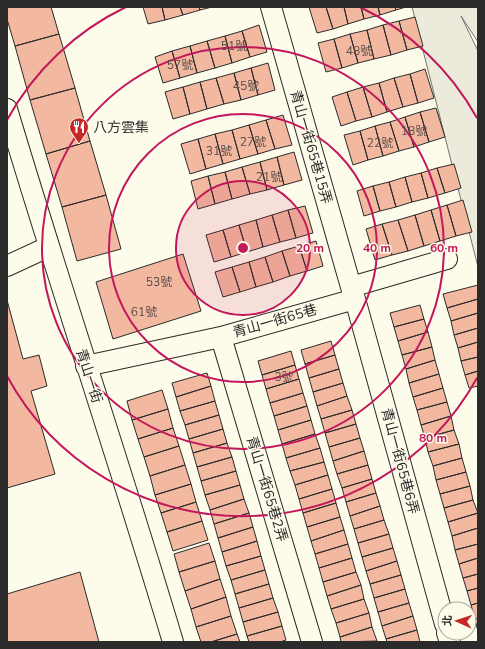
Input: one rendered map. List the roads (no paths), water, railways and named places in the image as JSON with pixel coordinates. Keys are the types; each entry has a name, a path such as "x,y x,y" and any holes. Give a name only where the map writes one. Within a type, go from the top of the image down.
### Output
{"street":[{"name":"青山一街65巷15弄","path":"271,7 353,293"},
{"name":"青山一街","path":"7,109 48,247 135,513 173,642"},
{"path":"7,266 48,247"},
{"name":"青山一街65巷","path":"86,366 221,336 353,293 447,259"},
{"name":"青山一街65巷6弄","path":"353,293 439,601"},
{"name":"青山一街65巷2弄","path":"221,336 312,642"}],"place":[{"name":"八方雲集","path":"79,144"}]}
